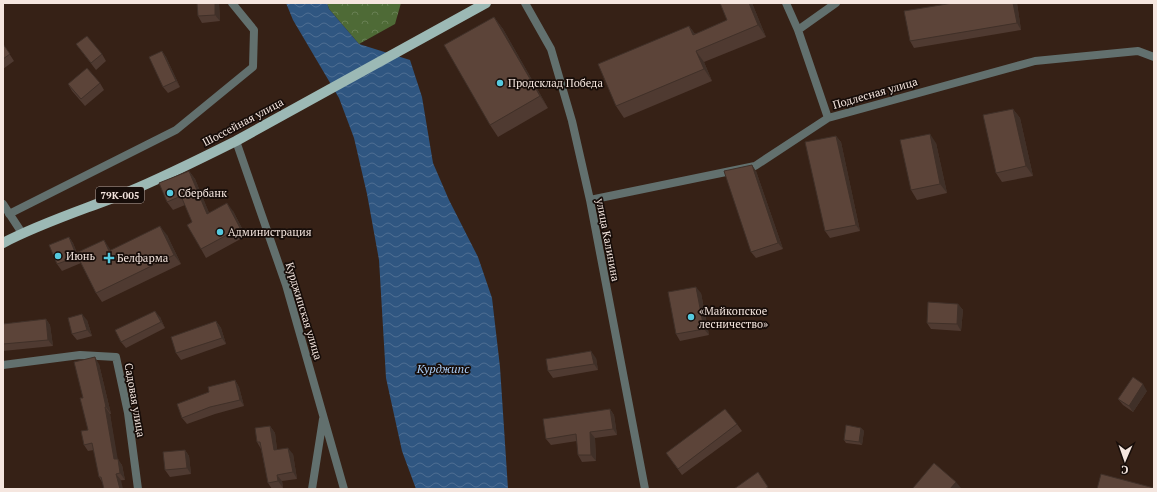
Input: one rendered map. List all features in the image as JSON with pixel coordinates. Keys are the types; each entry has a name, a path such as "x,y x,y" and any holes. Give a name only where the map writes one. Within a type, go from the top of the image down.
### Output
{"main road":[{"name":"Шоссейная улица","path":"3,243 22,233 149,183 236,141 486,3"}],"street":[{"path":"9,214 176,130 253,67 254,30 232,3"},
{"name":"улица Калинина","path":"525,3 552,49 572,121 590,200 645,489"},
{"path":"786,3 798,30 828,118"},
{"path":"798,30 836,3"},
{"name":"Подлесная улица","path":"590,200 754,166 828,118 1035,61 1138,51 1154,57"},
{"name":"Курджипская улица","path":"236,141 286,285 344,489"},
{"path":"3,204 22,233"},
{"name":"Садовая улица","path":"3,365 80,355 116,357 128,413 138,489"},
{"path":"312,489 324,416"}],"green space":[{"path":"327,3 401,3 395,24 359,44 329,9"}],"water":[{"name":"Курджипс","path":"286,3 327,3 329,9 359,44 410,60 422,97 433,163 449,200 478,257 492,298 500,367 508,489 416,489 402,451 386,378 379,260 367,194 354,138 339,98 293,20"}],"building":[{"path":"197,3 215,3 215,15 198,16"},
{"path":"720,3 749,3 758,25 696,51 704,69 616,106 598,64 689,26 693,35 727,20"},
{"path":"953,3 1013,3 1017,23 910,41 904,11"},
{"name":"Продсклад Победа","path":"494,17 540,96 490,125 444,45"},
{"path":"87,36 102,54 91,63 76,44"},
{"path":"3,44 10,54 3,59"},
{"path":"162,51 176,81 163,87 149,57"},
{"path":"87,68 100,83 81,99 68,84"},
{"path":"1013,109 1026,166 996,173 983,115"},
{"path":"930,134 940,184 911,190 900,140"},
{"path":"836,136 856,225 825,231 805,142"},
{"path":"752,165 778,243 751,252 724,171"},
{"path":"189,171 207,214 227,203 240,228 201,249 187,225 192,222 181,196 167,202 159,183"},
{"path":"160,226 174,255 96,293 76,253 104,240 109,251"},
{"path":"69,237 77,257 57,264 49,245"},
{"name":"«Майкопское лесничество»","path":"696,287 704,329 676,334 668,292"},
{"path":"928,302 958,304 957,324 927,323"},
{"path":"155,311 161,322 121,342 115,330"},
{"path":"82,314 87,330 72,334 68,318"},
{"path":"46,319 48,340 3,344 3,324"},
{"path":"216,321 222,338 176,353 171,337"},
{"path":"591,351 594,364 548,371 546,359"},
{"path":"95,357 106,407 114,459 118,459 120,473 116,474 120,489 104,489 101,477 99,477 92,443 84,445 81,431 88,430 80,398 83,398 74,362"},
{"path":"1133,377 1143,384 1129,406 1118,399"},
{"path":"235,380 240,400 210,407 182,418 177,404 209,392 208,387"},
{"path":"610,409 613,429 590,432 591,455 578,455 576,434 546,439 543,419"},
{"path":"725,409 737,424 678,469 666,453"},
{"path":"846,425 861,428 859,442 844,440"},
{"path":"270,426 274,450 288,448 293,472 277,475 278,481 268,483 260,442 257,442 255,428"},
{"path":"185,450 187,468 165,470 163,452"},
{"path":"934,463 956,482 950,489 914,489 913,488"},
{"path":"758,472 768,487 765,489 734,489"},
{"path":"1101,474 1154,488 1154,489 1097,489"}],"place":[{"name":"Продсклад Победа","path":"500,83"},
{"name":"Сбербанк","path":"170,193"},
{"name":"Администрация","path":"220,232"},
{"name":"Июнь","path":"58,256"},
{"name":"Белфарма","path":"109,258"},
{"name":"«Майкопское лесничество»","path":"691,317"}]}
